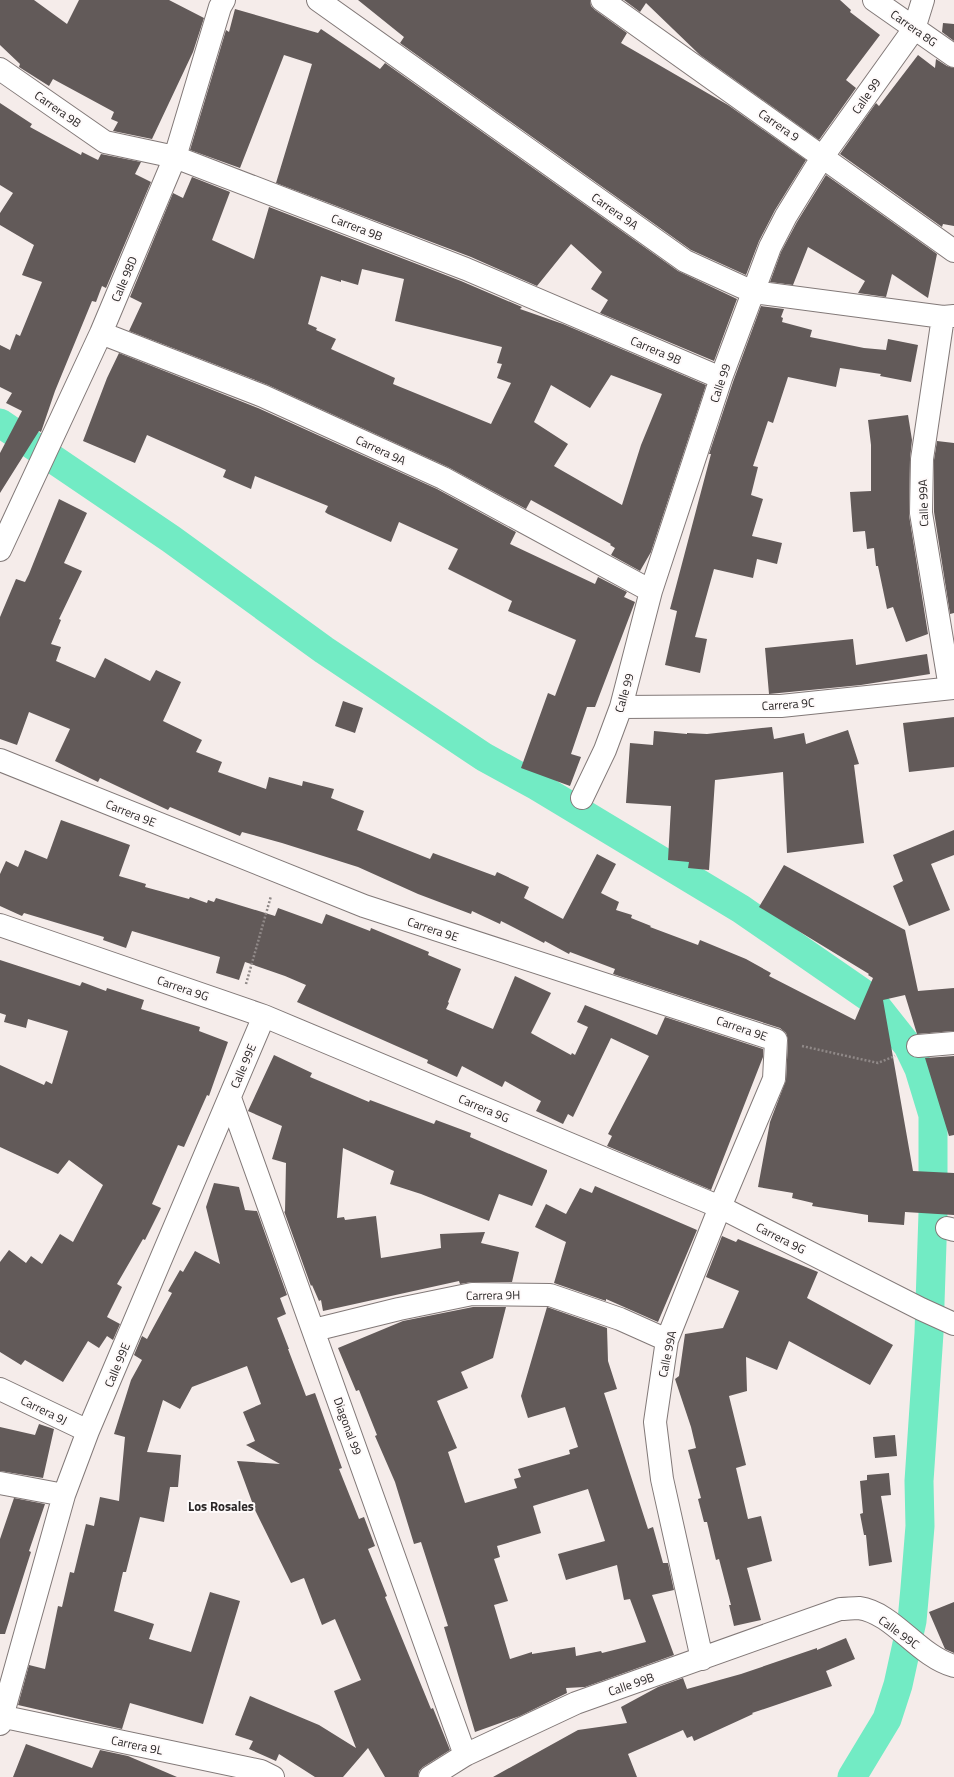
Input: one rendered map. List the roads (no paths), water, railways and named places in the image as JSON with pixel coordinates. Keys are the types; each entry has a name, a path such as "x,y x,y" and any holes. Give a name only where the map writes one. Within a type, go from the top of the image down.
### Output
{"street":[{"name":"Carrera 9A","path":"318,0 685,261 753,292 948,316"},
{"name":"Carrera 9","path":"602,0 823,156 954,251"},
{"name":"Carrera 8G","path":"874,0 954,56"},
{"name":"Calle 99","path":"582,798 605,750 621,706 651,590 721,378 770,247 786,216 823,156 914,29 923,0"},
{"name":"Calle 98D","path":"0,550 101,332 175,157 218,2"},
{"name":"Carrera 9B","path":"0,69 105,142 175,157 466,269 721,378"},
{"name":"Calle 99A","path":"948,316 922,459 921,513 952,688"},
{"name":"Carrera 9A","path":"101,332 263,396 443,478 651,590"},
{"name":"Carrera 9C","path":"621,706 781,706 952,688"},
{"name":"Carrera 9E","path":"0,760 277,873 364,906 776,1040"},
{"name":"Carrera 9G","path":"0,925 264,1016 720,1207 947,1321"},
{"name":"Calle 99E","path":"1,1719 64,1495 88,1431 264,1016"},
{"name":"Calle 99A","path":"702,1659 662,1479 655,1422 667,1340 720,1207 774,1080 776,1040"},
{"path":"918,1046 954,1043"},
{"name":"Diagonal 99","path":"230,1098 465,1755"},
{"name":"Carrera 9H","path":"314,1330 399,1309 472,1294 550,1295 620,1319 667,1340"},
{"name":"Carrera 9J","path":"0,1389 88,1431"},
{"path":"0,1483 64,1495"},
{"name":"Calle 99C","path":"840,1609 859,1608 874,1614 892,1624 920,1648 942,1663 954,1666"},
{"name":"Calle 99B","path":"430,1777 465,1755 576,1703 840,1609"},
{"name":"Carrera 9L","path":"1,1719 261,1771 273,1777"}],"waterway":[{"path":"0,423 171,539 324,650 484,757 537,786 741,909 870,998 908,1046 919,1069 933,1115 933,1213 929,1333 919,1481 920,1526 912,1621 898,1685 887,1719 852,1777"}],"district":[{"name":"Los Rosales","path":"221,1506"}]}
